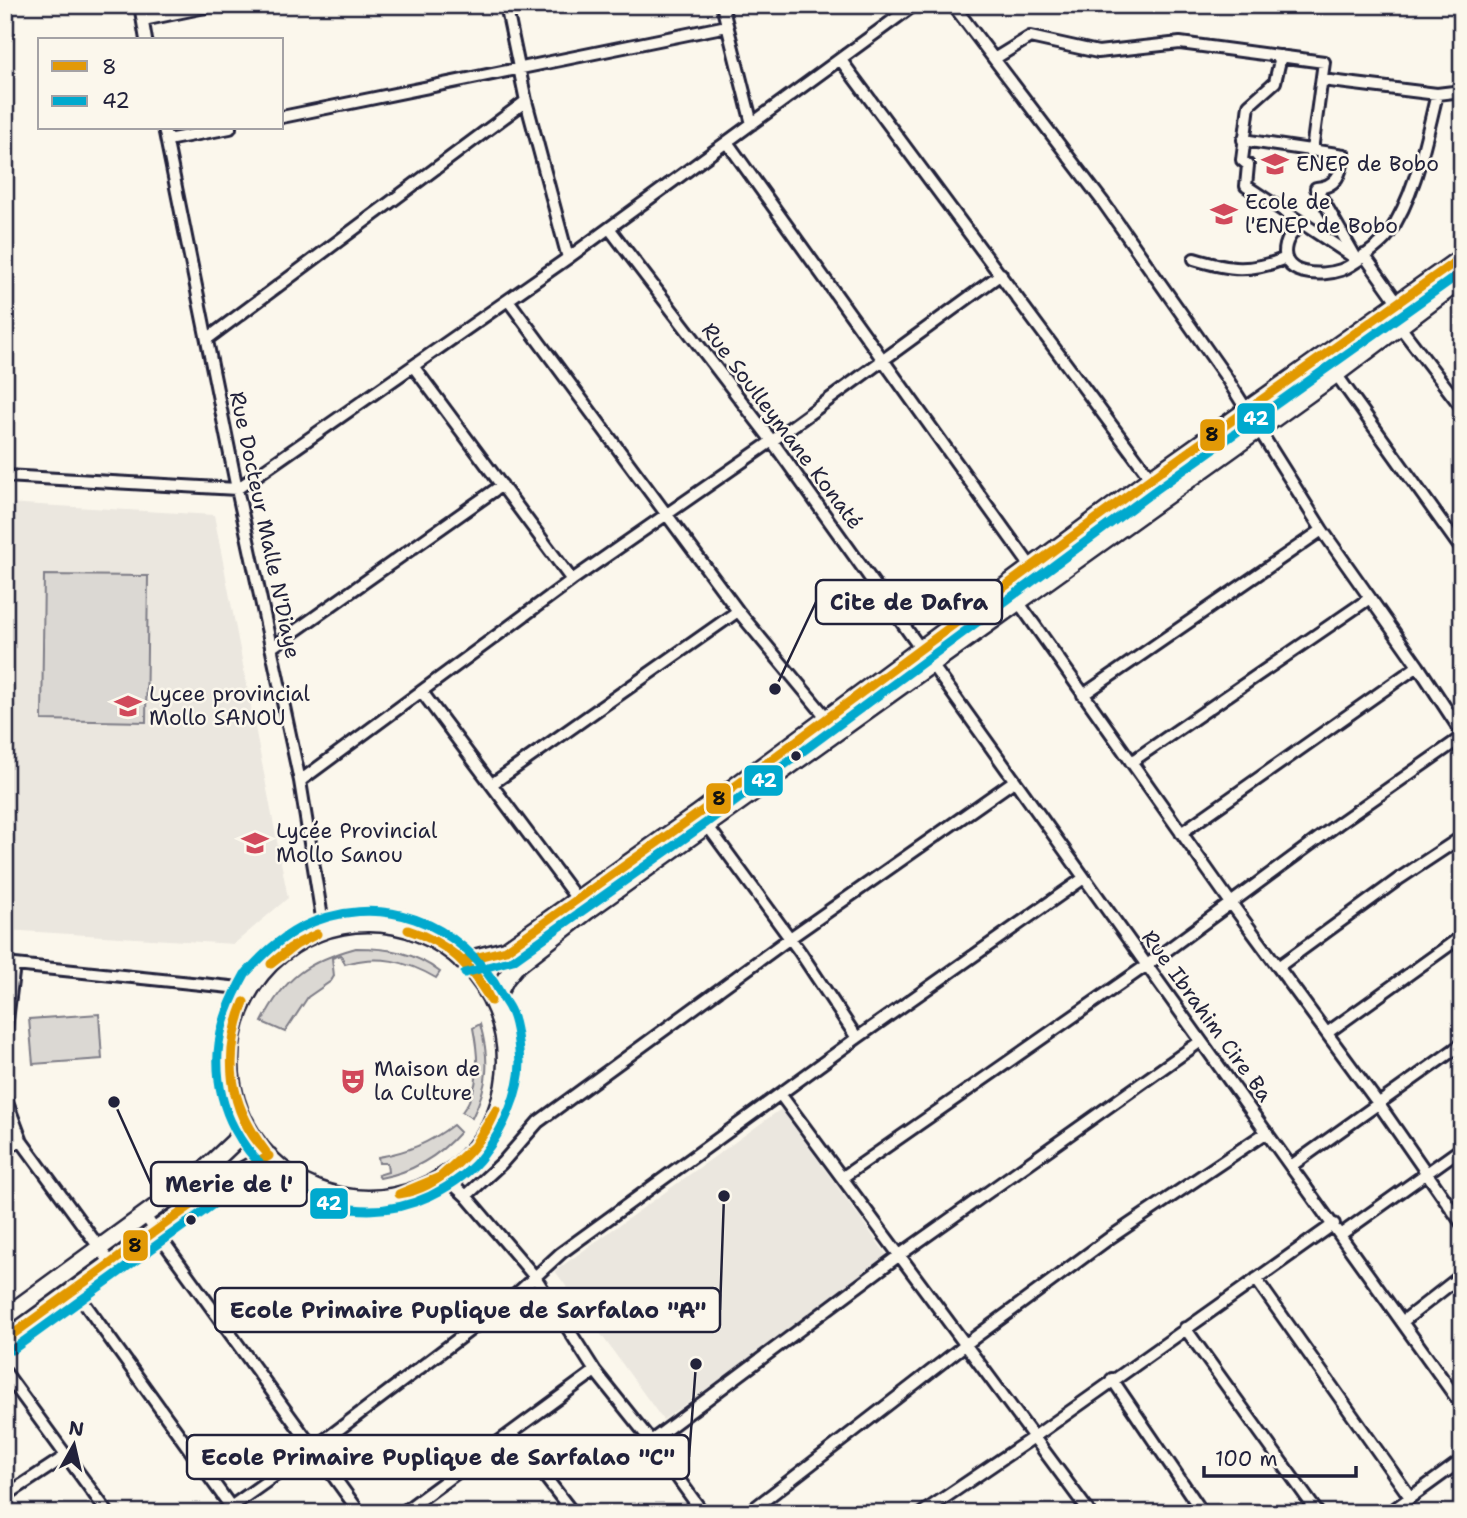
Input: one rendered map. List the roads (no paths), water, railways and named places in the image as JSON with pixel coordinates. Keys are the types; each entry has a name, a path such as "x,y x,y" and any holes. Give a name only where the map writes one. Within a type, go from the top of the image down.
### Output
{"main road":[{"path":"703,819 826,718 1150,479 1456,262"},
{"path":"462,961 506,950 582,905 703,819 838,732 1460,285"},
{"path":"493,1003 506,978 582,905"},
{"path":"357,924 395,926 431,939 462,961 483,985 493,1003 504,1035 505,1081 500,1103 479,1143 444,1176 407,1193 386,1197 353,1197 331,1193 306,1183 283,1169 269,1156 245,1122 232,1086 230,1052 236,1020 250,989 279,955 324,930 357,924"},
{"path":"5,1317 145,1216 217,1160 234,1142 245,1122"},
{"path":"5,1340 75,1292 223,1182 269,1156"}],"street":[{"path":"140,5 146,38"},
{"path":"143,20 215,5"},
{"path":"506,5 526,101 568,258"},
{"path":"722,5 752,124"},
{"path":"5,476 237,489 568,258 914,5"},
{"path":"843,1177 1147,965 1462,735 1418,666 1322,530 1248,411 1103,202 953,5"},
{"path":"284,117 727,26"},
{"path":"994,59 1030,37 1098,52 1180,43 1324,62 1312,150"},
{"path":"1281,56 1275,82 1249,105 1242,160 1248,165 1246,186 1301,223 1361,258"},
{"path":"840,59 1164,496"},
{"path":"1322,79 1437,94 1462,91"},
{"path":"1301,223 1286,245 1286,258 1291,267 1305,273 1342,270 1387,237 1414,184 1437,94"},
{"path":"207,339 526,101"},
{"name":"Rue Docteur Malle N'Diaye","path":"164,130 237,489 300,781 324,930"},
{"path":"167,140 220,130"},
{"path":"1243,140 1344,155 1340,174 1325,187 1316,188 1393,307 1399,327 1462,408"},
{"path":"727,142 1044,585"},
{"name":"Rue Soulleymane Konaté","path":"609,228 772,441 921,650"},
{"path":"1194,259 1222,268 1251,270 1286,258"},
{"path":"1456,262 1460,285"},
{"path":"300,781 572,580 772,441 1001,274"},
{"path":"508,300 738,611 838,732"},
{"path":"1325,355 1462,550"},
{"path":"413,366 572,580"},
{"path":"271,648 502,485"},
{"path":"1083,695 1322,530"},
{"path":"1007,586 1462,1224"},
{"path":"1131,762 1370,598"},
{"path":"492,784 738,611"},
{"name":"Rue Ibrahim Cire Ba","path":"921,650 1462,1406"},
{"path":"1181,833 1418,666"},
{"path":"422,692 582,905"},
{"path":"466,1196 502,1163 538,1122 790,938 1014,781"},
{"path":"703,819 790,938 857,1038"},
{"path":"1278,967 1400,878 1462,837"},
{"path":"64,1275 227,1510 314,1448 511,1298 561,1253 857,1038 1084,878"},
{"path":"1326,1033 1462,936"},
{"path":"5,1036 10,964 250,989"},
{"path":"650,1441 901,1254 1201,1041"},
{"path":"1291,1166 1462,1044"},
{"path":"780,1094 901,1254 1090,1513"},
{"path":"5,1097 22,1142 112,1265"},
{"path":"748,1513 1111,1237 1267,1132"},
{"path":"5,1146 22,1142"},
{"path":"1340,1235 1462,1148"},
{"path":"444,1176 466,1196 534,1277 595,1371 703,1513"},
{"path":"145,1216 360,1513"},
{"path":"922,1513 1334,1224"},
{"path":"1402,1321 1462,1275"},
{"path":"1256,1279 1410,1497"},
{"path":"1185,1328 1318,1513"},
{"path":"402,1513 595,1371"},
{"path":"5,1372 108,1513"},
{"path":"1112,1379 1203,1513"},
{"path":"512,1434 573,1513"},
{"path":"5,1496 66,1456"},
{"path":"1389,1513 1462,1460"}],"place":[{"name":"ENEP de Bobo","path":"1275,164"},
{"name":"Ecole de l'ENEP de Bobo","path":"1224,214"},
{"name":"Cite de Dafra","path":"775,689"},
{"name":"Lycee provincial Mollo SANOU","path":"128,706"},
{"name":"Lycée Provincial Mollo Sanou","path":"255,843"},
{"name":"Maison de la Culture","path":"353,1081"},
{"name":"Merie de l'","path":"114,1102"},
{"name":"Ecole Primaire Puplique de Sarfalao \"A\"","path":"724,1196"},
{"name":"Ecole Primaire Puplique de Sarfalao \"C\"","path":"696,1364"}]}
